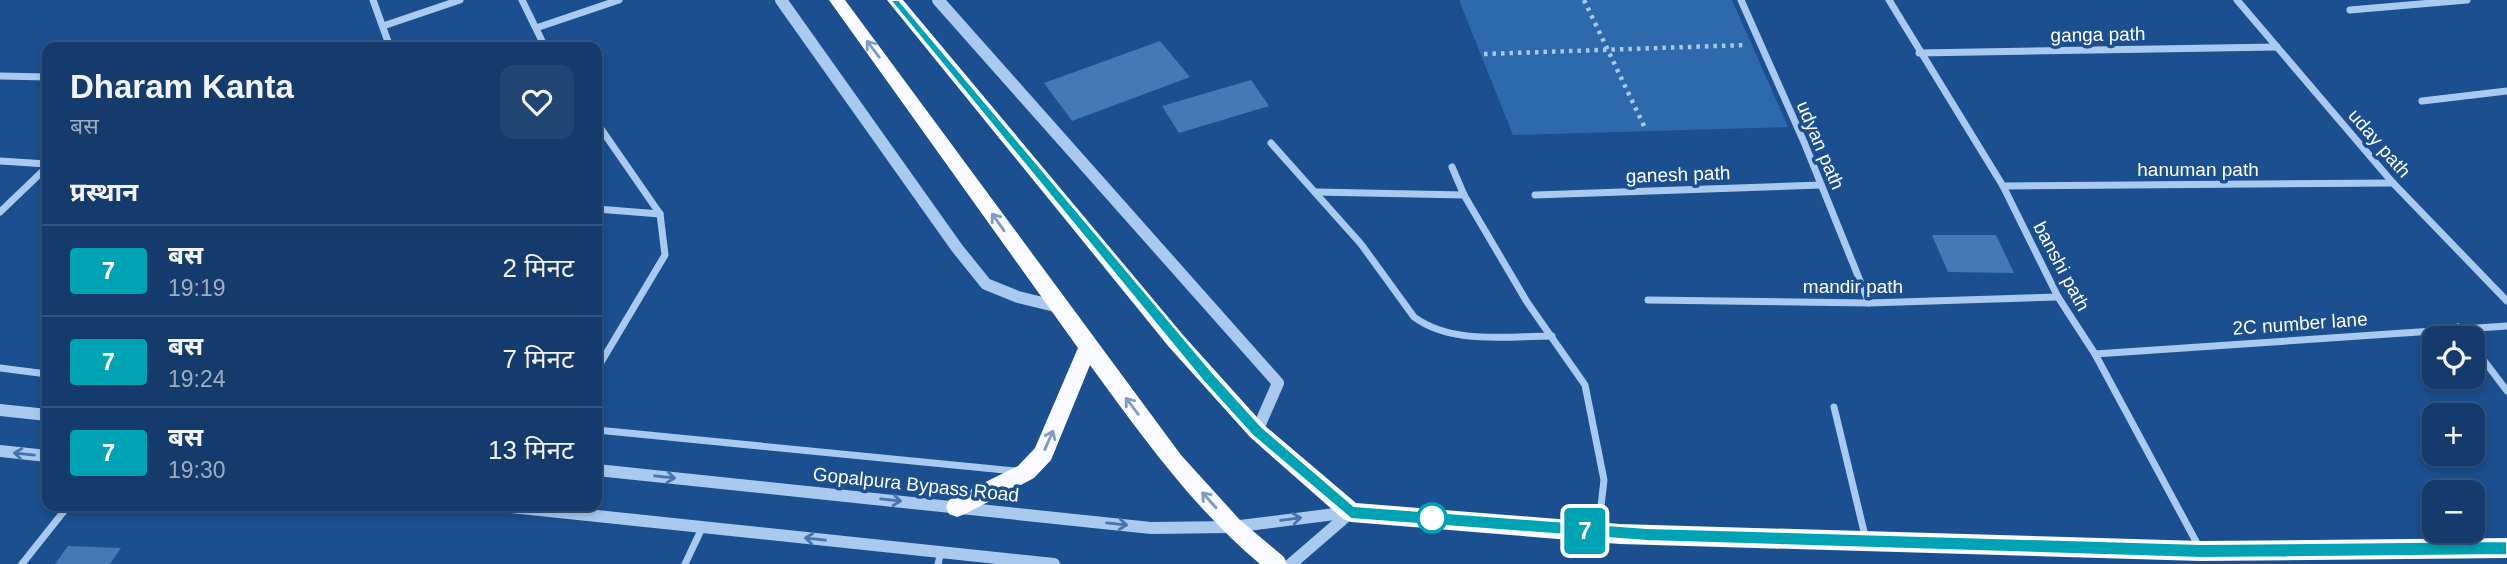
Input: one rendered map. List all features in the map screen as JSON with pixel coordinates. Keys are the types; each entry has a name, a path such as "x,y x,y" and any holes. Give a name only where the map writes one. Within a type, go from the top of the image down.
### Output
{"highway":[{"path":"837,0 1087,347 1173,461 1232,527 1276,564"},
{"path":"895,0 1176,341 1257,431 1351,512 1598,533 2201,551 2507,548"},
{"path":"957,507 1026,472 1043,454 1087,347"}],"street":[{"path":"373,0 388,42"},
{"path":"383,26 460,0"},
{"path":"522,0 543,42"},
{"path":"536,28 619,0"},
{"path":"781,0 957,248 986,284 1018,297 1059,307"},
{"path":"938,0 1279,383 1257,431"},
{"name":"udyan path","path":"1741,0 1869,303"},
{"name":"banshi path","path":"1889,0 2003,186 2058,297 2095,354 2201,551"},
{"name":"uday path","path":"2237,0 2393,183 2507,301"},
{"path":"2350,10 2467,0"},
{"name":"ganga path","path":"1919,52 2277,47"},
{"path":"0,76 42,77"},
{"path":"2422,102 2507,91"},
{"path":"602,130 660,214 665,256 602,361"},
{"path":"1271,143 1361,244 1414,317 1426,326 1453,335 1552,336"},
{"path":"0,161 42,165"},
{"path":"1452,167 1464,195 1527,302 1585,385 1604,480 1598,533"},
{"path":"0,212 42,170"},
{"name":"hanuman path","path":"2003,186 2393,183"},
{"name":"ganesh path","path":"1535,195 1821,185"},
{"path":"1315,192 1464,195"},
{"path":"602,209 660,214"},
{"name":"mandir path","path":"1648,300 1869,303 2058,297"},
{"name":"2C number lane","path":"2485,326 2507,326"},
{"name":"2C number lane","path":"2095,354 2422,330"},
{"path":"2485,362 2507,391"},
{"path":"0,368 42,373"},
{"path":"1834,407 1867,541"},
{"path":"0,410 42,414"},
{"path":"602,430 1026,472"},
{"path":"0,451 42,455"},
{"name":"Gopalpura Bypass Road","path":"602,472 1151,528 1232,527 1351,512"},
{"path":"22,564 64,511"},
{"path":"547,511 940,558 1054,564"},
{"path":"1291,564 1351,512"},
{"path":"685,564 702,528"}],"path":[{"path":"1584,0 1645,128"},
{"path":"1484,54 1760,44"}],"shaded area":[{"path":"1459,0 1732,0 1788,127 1513,135"}],"building":[{"path":"1160,41 1190,77 1072,121 1044,83"},
{"path":"1251,80 1269,106 1179,133 1162,106"},
{"path":"1932,235 1996,235 2014,273 1948,272"},
{"path":"68,546 121,548 110,564 55,564"}],"bus line":[{"name":"7","path":"895,0 1208,377 1257,431 1351,512 1598,533 2201,551 2507,548"}]}
